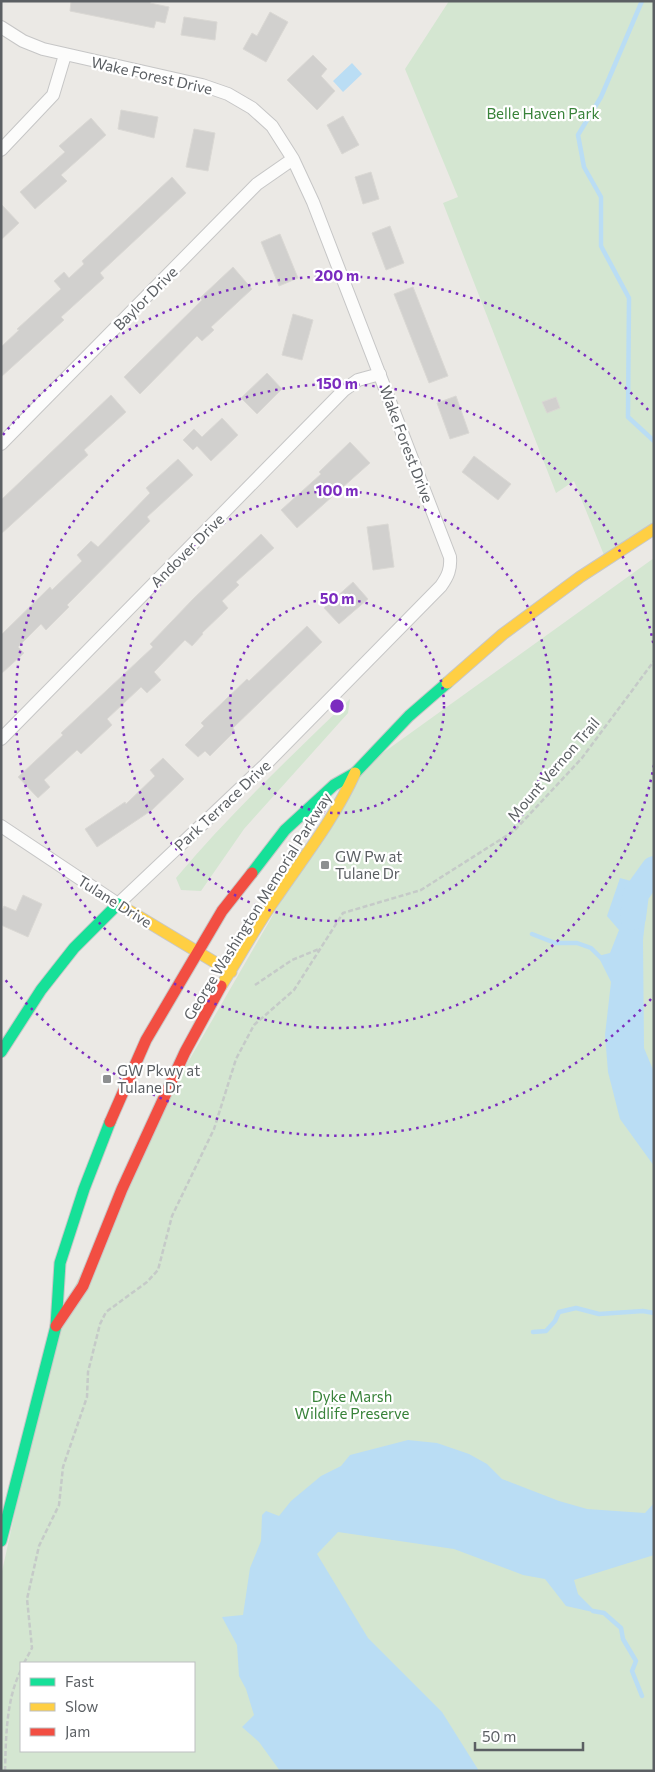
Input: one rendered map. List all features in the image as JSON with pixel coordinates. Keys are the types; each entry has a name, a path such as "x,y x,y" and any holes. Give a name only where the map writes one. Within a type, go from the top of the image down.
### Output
{"main road":[{"name":"George Washington Memorial Parkway","path":"1,1541 56,1326 60,1263 87,1180 117,1103 146,1040 222,911 285,830 334,785 355,773 409,716 503,634 580,577 654,529"},
{"name":"George Washington Memorial Parkway","path":"56,1326 83,1286 122,1189 185,1052 209,1006 277,896 315,845 340,805 355,773"},
{"name":"Tulane Drive","path":"118,904 231,972"},
{"name":"Park Terrace Drive","path":"1,1052 41,990 74,948 118,904"}],"street":[{"name":"Wake Forest Drive","path":"1,27 23,42 65,55 202,85 228,94 252,108 272,126 293,159 313,202 450,557 451,566"},
{"path":"1,150 53,95 61,77 65,55"},
{"name":"Baylor Drive","path":"1,444 257,184 293,159"},
{"name":"Andover Drive","path":"1,739 344,390 358,380 380,374"},
{"name":"Park Terrace Drive","path":"118,904 266,764 435,592 448,575 451,566"},
{"name":"Tulane Drive","path":"1,826 118,904"}],"path":[{"name":"Mount Vernon Trail","path":"25,1662 32,1648 27,1599 40,1546 59,1505 63,1467 87,1397 88,1372 100,1324 106,1312 147,1282 158,1270 172,1216 214,1129 236,1059 254,1025 294,990 343,913 407,895 435,882 514,831 529,818 582,758 654,662"},
{"path":"255,985 292,960 320,949"},
{"path":"5,1771 7,1729 15,1682 20,1672"}],"green space":[{"name":"Belle Haven Park","path":"449,1 654,1 654,532 606,560 574,481 556,493 443,203 458,197 405,69"},
{"name":"Dyke Marsh Wildlife Preserve","path":"654,558 654,1771 1,1771 1,1576 56,1326 151,1126 355,773"},
{"path":"350,699 348,713 244,829 201,891 181,890 176,878 197,854 261,786"}],"water":[{"path":"352,63 362,74 343,92 333,81"},
{"path":"620,878 653,887 648,896 643,940 644,1048 654,1072 654,1166 620,1119 608,1072 605,1035 611,982 598,956 610,953 619,930 607,916"},
{"path":"408,1440 437,1443 469,1454 487,1464 502,1479 559,1501 587,1509 645,1513 654,1503 654,1555 574,1580 578,1594 597,1613 566,1606 545,1579 523,1575 454,1549 338,1532 317,1554 368,1638 442,1712 479,1771 280,1771 259,1742 242,1727 254,1715 246,1689 239,1676 237,1645 222,1617 243,1615 250,1568 261,1541 262,1515 266,1511 279,1516 291,1501 321,1476 341,1466 350,1455"}],"building":[{"path":"71,1 151,1 150,3 169,7 165,23 156,21 154,28 70,11"},
{"path":"270,12 288,22 266,62 243,49 252,33 257,36"},
{"path":"184,17 217,22 215,40 181,35"},
{"path":"313,55 327,69 321,76 335,91 317,110 287,80"},
{"path":"121,110 158,117 154,138 118,129"},
{"path":"343,116 359,145 342,154 327,125"},
{"path":"91,118 106,135 61,175 67,181 35,209 20,192 65,152 59,146"},
{"path":"194,129 215,133 208,171 186,167"},
{"path":"371,172 379,199 363,204 355,177"},
{"path":"172,177 186,193 100,273 104,278 61,317 64,320 1,377 1,347 19,330 17,329 61,289 54,281 64,272 69,278 84,264 82,261"},
{"path":"1,204 19,223 1,240"},
{"path":"390,226 404,263 386,270 372,233"},
{"path":"280,234 298,278 279,286 261,242"},
{"path":"233,267 252,289 211,327 214,330 202,341 197,336 140,394 124,377 202,300 200,298"},
{"path":"413,287 448,376 429,383 394,294"},
{"path":"293,314 313,320 302,360 282,355"},
{"path":"267,373 282,389 257,414 241,398"},
{"path":"111,395 126,412 84,450 88,455 1,534 1,500"},
{"path":"456,396 469,433 450,439 437,403"},
{"path":"556,397 560,408 547,413 542,402"},
{"path":"222,418 238,435 211,461 197,446 193,450 183,440 194,429 202,437"},
{"path":"350,442 370,463 297,528 281,510 321,474 319,472"},
{"path":"474,456 511,484 498,500 462,472"},
{"path":"178,459 193,475 147,517 150,521 67,605 69,607 46,630 41,624 18,647 24,653 1,674 1,635 50,587 52,590 82,561 77,555 91,541 98,547 150,493 146,488"},
{"path":"388,524 394,567 373,570 367,527"},
{"path":"261,534 274,548 236,582 239,585 222,601 228,608 202,633 192,646 185,640 154,672 161,680 147,693 141,687 107,719 112,725 81,754 77,750 44,780 50,787 38,798 18,777 63,735 61,733 153,647 150,644 194,598"},
{"path":"353,582 368,599 339,624 324,608"},
{"path":"307,626 322,642 233,728 235,731 210,756 205,751 198,757 185,745 204,726 201,723"},
{"path":"163,758 184,779 152,810 97,847 85,829 125,802 126,804 155,776 150,770"},
{"path":"23,895 42,904 28,937 1,925 1,912 4,906 16,911"}],"waterway":[{"path":"642,1 601,97 578,135 584,167 601,197 601,246 629,298 628,417 654,441"},
{"path":"633,917 636,894 654,869"},
{"path":"532,934 555,943 577,943 591,948 601,958"},
{"path":"533,1332 546,1331 555,1321 559,1312 576,1308 599,1314 643,1311 654,1313"},
{"path":"593,1611 604,1613 621,1628 623,1639 636,1661 632,1671 642,1696"}],"traffic: fast":[{"path":"252,873 285,830 334,785 355,773 409,716 447,683"},
{"path":"1,1052 41,990 74,948 118,904 123,907"},
{"path":"1,1541 56,1326 60,1263 84,1189 110,1122"}],"traffic: slow":[{"path":"447,683 503,634 580,577 654,529"},
{"path":"221,986 263,917 329,821 355,773"},
{"path":"123,907 231,972"}],"traffic: jam":[{"path":"110,1122 146,1040 222,911 252,873"},
{"path":"56,1326 83,1286 122,1189 185,1052 221,986"}],"place":[{"name":"GW Pw at Tulane Dr","path":"325,865"},
{"name":"GW Pkwy at Tulane Dr","path":"107,1079"}]}
